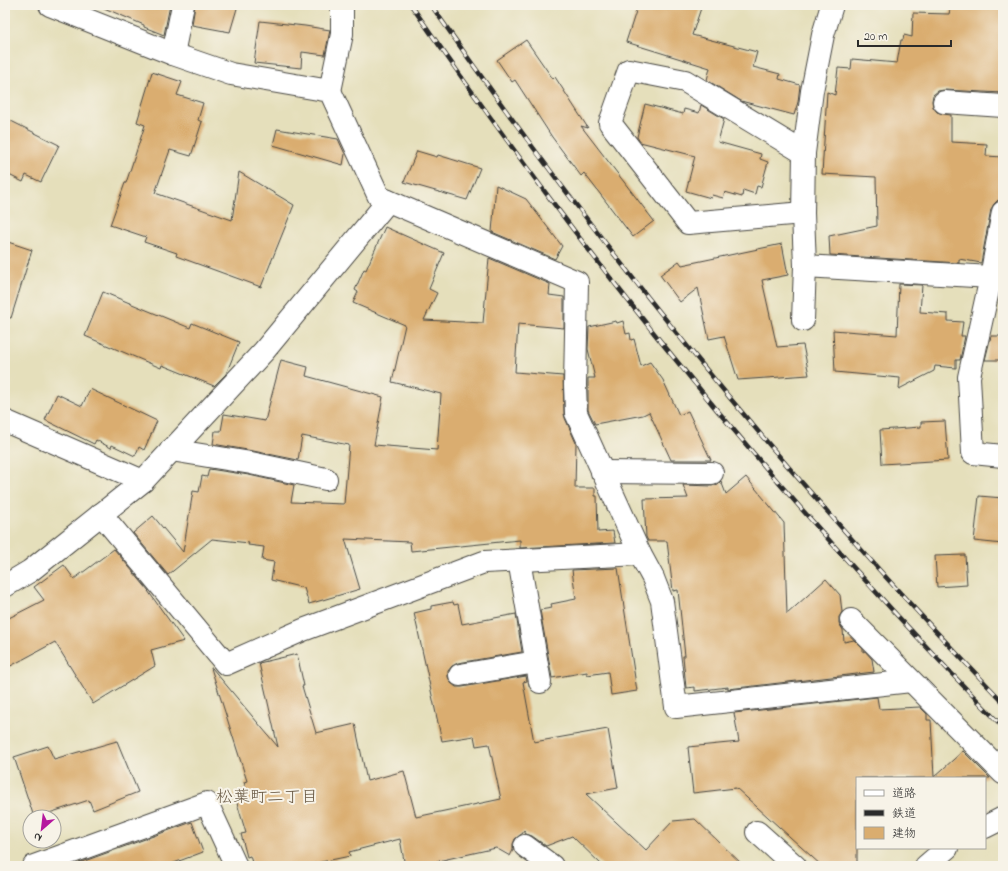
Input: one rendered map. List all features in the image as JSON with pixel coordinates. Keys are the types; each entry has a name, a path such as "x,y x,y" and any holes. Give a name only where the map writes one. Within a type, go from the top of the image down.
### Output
{"street":[{"path":"50,5 172,54 231,74 330,91"},
{"path":"172,54 183,5"},
{"path":"342,5 342,34 330,91 379,197 577,282 574,385 576,413 640,554 653,578 662,601 676,707 911,681"},
{"path":"803,320 805,266 803,213 804,153 812,91 823,35 832,5"},
{"path":"803,213 688,223 610,122 630,70 685,81 804,153"},
{"path":"944,102 1003,106"},
{"path":"5,586 30,571 143,481 264,351 388,201"},
{"path":"1003,212 997,278 969,377 973,453 1003,456"},
{"path":"805,266 997,278"},
{"path":"5,421 143,481"},
{"path":"171,450 251,463 326,479"},
{"path":"602,472 712,473"},
{"path":"101,514 226,664 303,630 484,562 640,554"},
{"path":"460,674 538,672 520,560"},
{"path":"851,620 1003,773"},
{"path":"34,866 207,803 236,866"},
{"path":"986,826 1003,818"},
{"path":"757,832 795,866"},
{"path":"525,846 552,866"},
{"path":"926,866 946,849"}],"building":[{"path":"97,5 170,5 164,35 144,27 144,25"},
{"path":"195,5 238,5 230,32 192,25"},
{"path":"638,5 702,5 692,35 757,52 753,67 780,74 779,79 800,85 798,102 794,115 741,101 707,80 710,68 626,42"},
{"path":"951,5 1003,5 1003,93 944,90 938,91 933,95 932,101 933,107 937,112 951,115 951,142 987,144 986,156 1003,157 1003,200 998,200 991,209 981,263 959,259 959,263 830,255 829,236 877,226 876,177 822,174 827,92 835,95 838,68 851,69 852,59 897,63 901,40 903,40 904,35 912,37 913,13 949,14"},
{"path":"260,21 330,30 325,55 302,52 301,68 254,63"},
{"path":"526,40 553,79 555,77 588,128 581,126 654,221 633,237 584,173 581,176 552,137 515,80 512,82 497,60"},
{"path":"152,72 182,82 177,95 203,103 198,120 202,122 191,156 170,150 155,193 232,220 239,172 294,205 261,287 176,256 177,253 144,242 146,237 110,225 126,183 145,125 137,122"},
{"path":"645,104 683,114 684,109 699,113 701,105 724,119 718,142 761,154 760,159 768,162 761,187 757,186 755,194 743,190 742,197 725,192 723,198 712,195 711,198 686,191 695,156 640,142 637,137"},
{"path":"5,118 59,145 41,182 26,175 23,182 5,173"},
{"path":"277,129 338,139 345,154 343,165 273,145"},
{"path":"417,151 437,157 438,155 480,168 467,200 404,182"},
{"path":"496,185 526,199 562,246 555,259 492,232"},
{"path":"385,227 444,253 429,289 437,293 424,320 483,323 489,258 550,284 549,295 564,297 564,328 518,324 515,372 563,376 564,414 576,443 575,488 595,488 595,496 597,496 598,532 613,531 615,543 520,548 520,540 411,551 410,542 345,539 360,589 309,604 304,588 271,580 274,562 262,560 264,547 248,545 249,543 212,539 168,575 133,533 153,516 183,552 193,491 199,492 202,476 207,477 209,469 249,475 294,485 291,502 344,504 349,445 302,436 298,460 213,444 215,431 221,431 224,414 265,421 281,360 308,367 306,376 383,397 374,445 437,450 441,394 392,382 405,325 353,303 358,292 355,290 364,269 366,270"},
{"path":"5,241 32,250 11,318 5,317"},
{"path":"782,244 788,275 762,280 777,347 803,345 809,375 738,380 724,336 709,339 698,288 680,302 660,275 679,261 682,265"},
{"path":"899,284 922,285 920,312 948,314 948,321 963,322 961,336 965,336 960,360 956,360 956,368 935,366 934,371 899,389 900,378 835,372 833,330 897,335"},
{"path":"103,292 190,328 192,323 239,342 226,374 214,386 162,365 161,368 85,336"},
{"path":"616,321 617,323 623,321 626,334 630,333 631,340 634,339 641,366 650,362 663,380 679,415 688,411 711,460 671,460 649,412 643,415 595,424 588,410 588,378 595,378 588,349 589,327"},
{"path":"991,336 1003,336 1003,360 985,360"},
{"path":"90,389 157,421 144,450 139,447 135,456 112,445 111,448 96,440 94,444 45,420 57,394 82,406"},
{"path":"945,421 948,460 882,464 880,430 921,427 921,422"},
{"path":"746,477 784,523 787,614 826,579 840,595 842,612 839,617 839,623 843,630 844,642 854,640 863,649 863,652 865,651 872,659 874,672 728,689 728,687 695,691 695,687 686,688 683,656 685,656 678,590 673,591 667,541 648,541 646,537 644,499 688,498 683,485 712,486 721,481 726,494"},
{"path":"979,496 1003,498 1003,544 974,541"},
{"path":"114,549 149,591 184,641 151,650 155,666 93,704 55,642 5,669 5,620 44,600 34,587 64,565 74,579"},
{"path":"965,555 967,585 937,587 935,556"},
{"path":"618,568 637,691 611,695 608,672 587,675 587,672 552,678 540,610 552,608 551,604 576,599 572,570"},
{"path":"453,602 454,605 458,604 462,624 516,614 522,652 458,663 452,666 448,671 448,677 451,683 456,687 462,687 526,676 527,681 523,682 534,742 608,729 618,788 586,794 646,850 673,821 695,819 744,866 603,866 572,836 546,846 532,836 526,834 524,831 515,839 510,856 496,848 416,866 405,866 400,839 349,852 350,856 302,866 253,866 250,856 247,857 241,834 246,833 234,793 246,789 244,782 247,781 211,668 278,747 259,663 297,654 304,686 302,686 316,733 355,724 367,781 404,771 416,817 501,799 489,744 476,746 474,736 442,741 414,613 431,609 431,606"},
{"path":"877,697 879,709 920,707 927,714 927,720 931,720 934,777 856,777 857,866 822,866 736,788 693,793 688,747 739,742 734,713"},
{"path":"117,741 138,792 93,810 89,800 61,809 31,809 14,757 48,746 54,759"},
{"path":"963,751 990,778 986,777 934,777"},
{"path":"192,822 203,852 166,866 79,866 79,863"}],"railway":[{"path":"411,5 472,92 567,222 706,397 788,494 872,588 1003,727"},
{"path":"431,5 533,148 695,356 751,424 884,575 1003,702"}],"district":[{"name":"松葉町二丁目","path":"267,797"}]}
